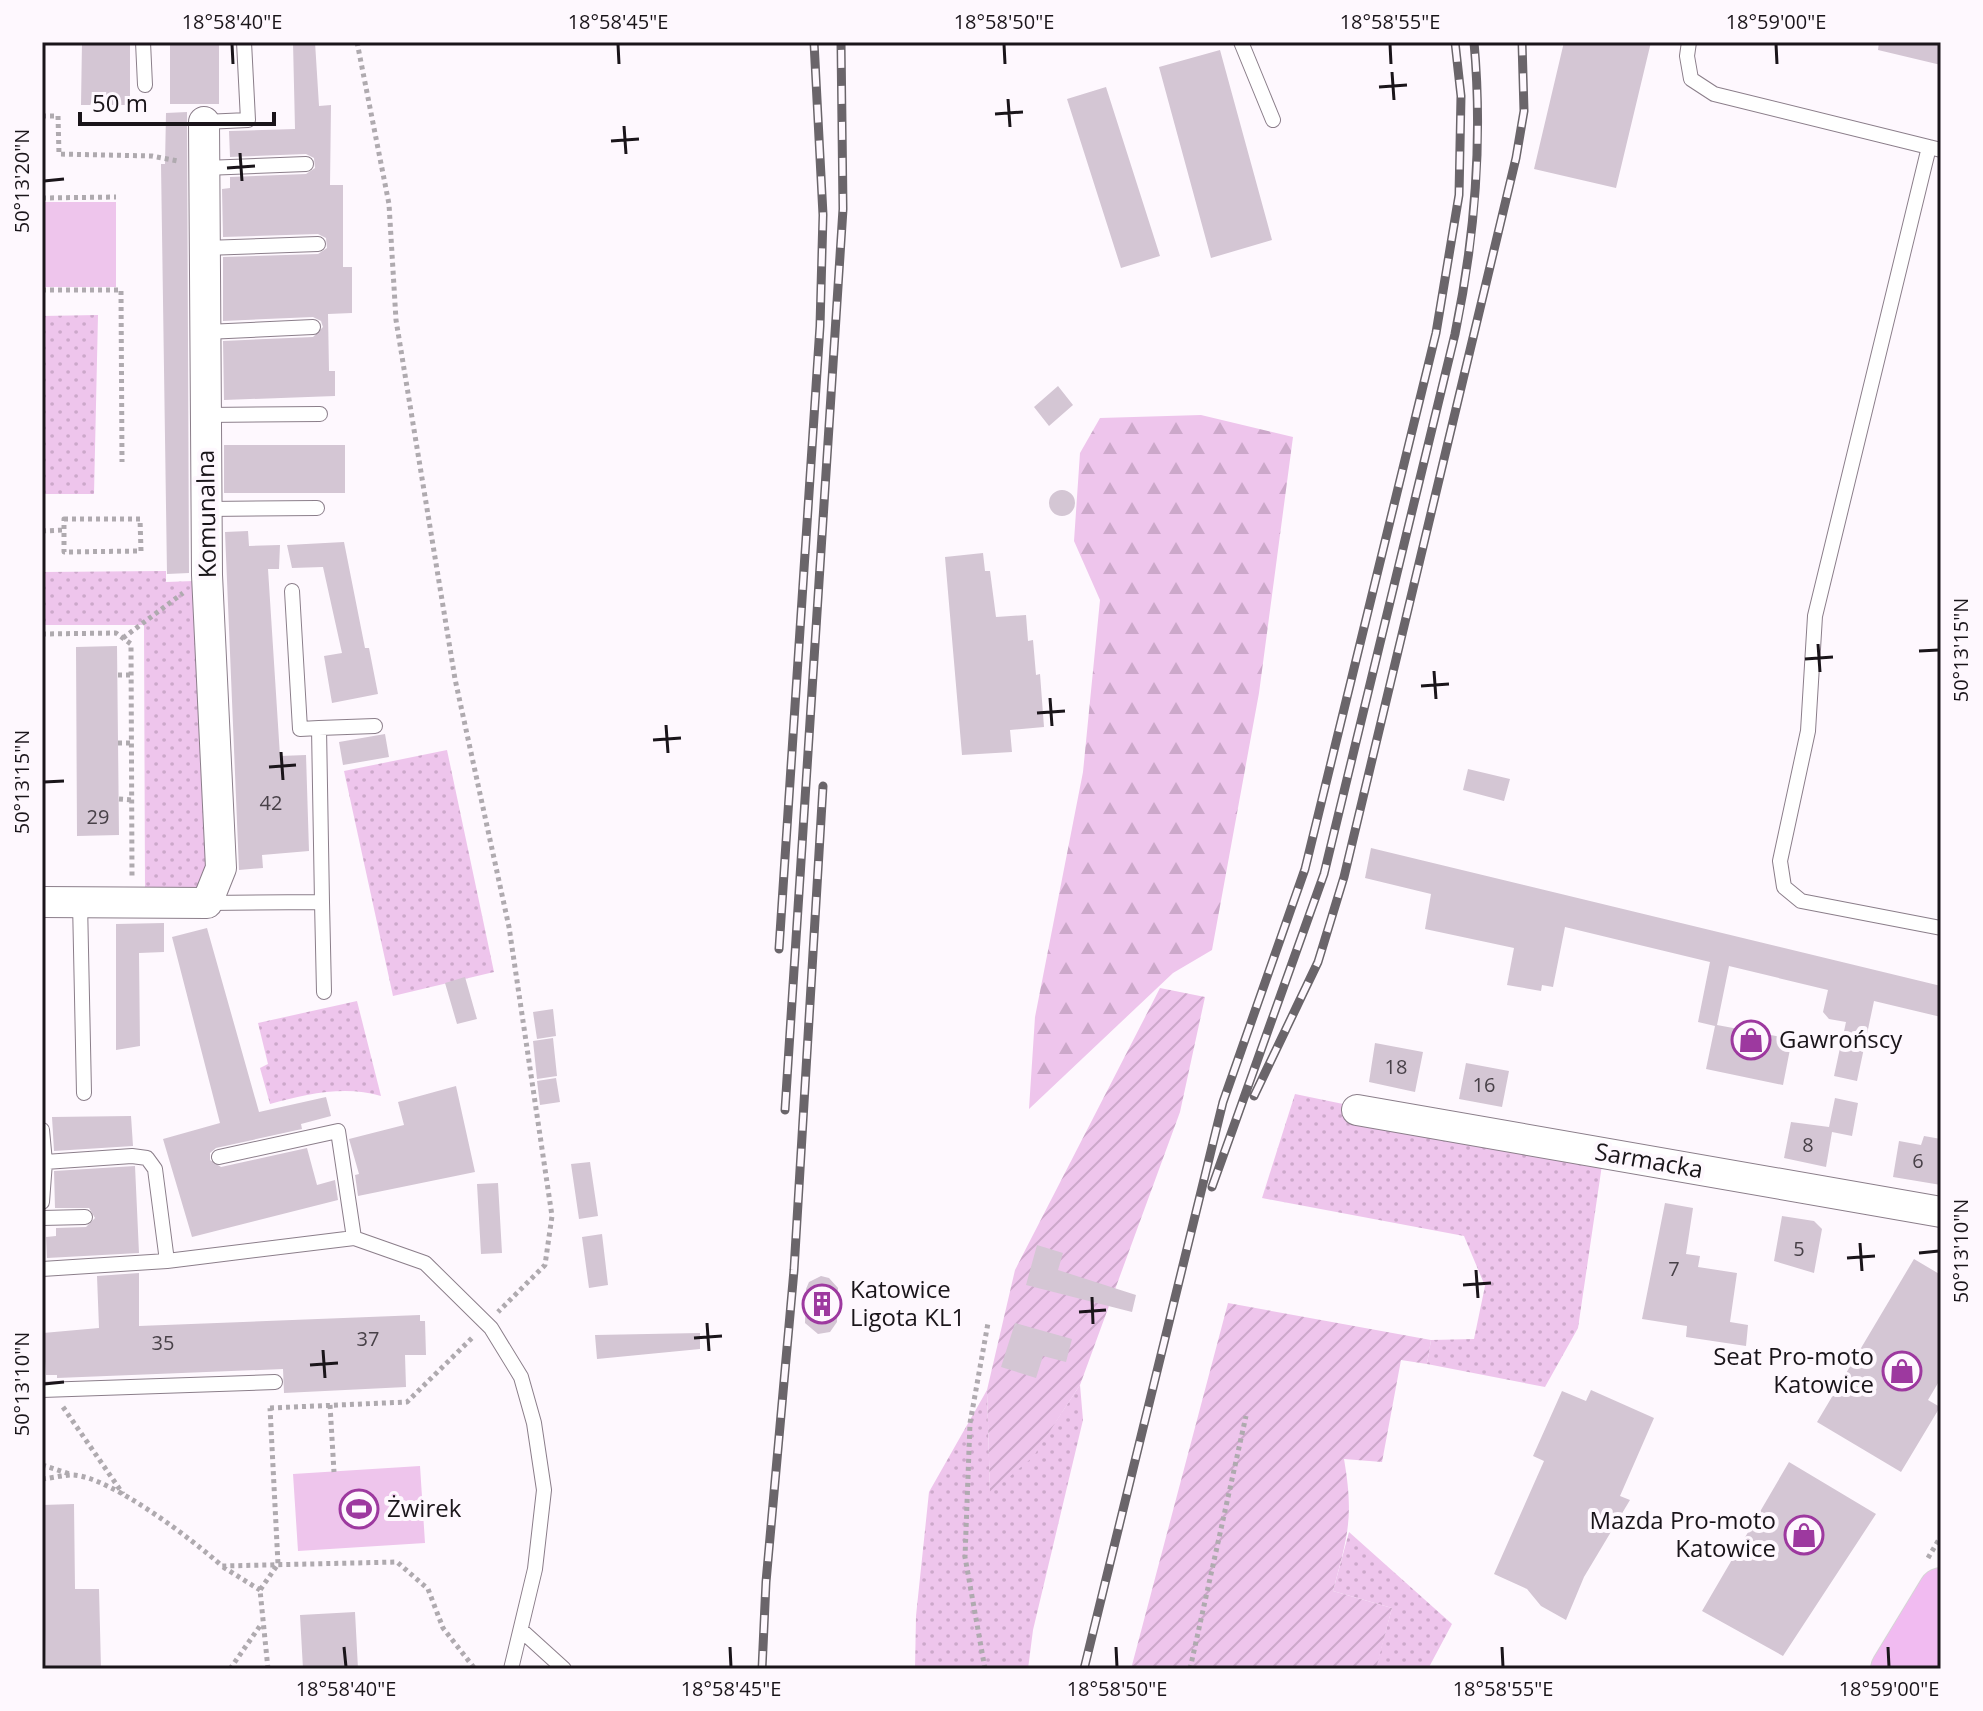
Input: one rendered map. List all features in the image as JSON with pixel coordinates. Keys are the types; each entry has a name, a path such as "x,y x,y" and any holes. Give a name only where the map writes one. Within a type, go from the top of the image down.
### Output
{"main road":[{"path":"1893,1669 1941,1590"},
{"path":"1932,1669 1941,1653"}],"street":[{"name":"Komunalna","path":"204,122 207,575 221,868 207,903"},
{"path":"42,902 207,903"},
{"name":"Sarmacka","path":"1357,1110 1941,1212"}],"lane":[{"path":"143,42 145,85"},
{"path":"204,122 248,120 244,42"},
{"path":"1241,42 1273,120"},
{"path":"1689,42 1687,56 1691,79 1714,94 1935,148 1815,616 1808,731 1780,861 1784,887 1801,901 1941,928"},
{"path":"205,168 306,164"},
{"path":"205,248 318,244"},
{"path":"206,332 313,327"},
{"path":"206,415 320,414"},
{"path":"207,509 317,508"},
{"path":"292,591 300,729 375,726"},
{"path":"319,728 324,992"},
{"path":"80,902 84,1093"},
{"path":"207,903 322,902"},
{"path":"42,1130 45,1162 42,1200"},
{"path":"219,1157 338,1131 354,1238"},
{"path":"45,1162 132,1156 147,1158 155,1169 167,1261"},
{"path":"42,1218 85,1217"},
{"path":"42,1269 167,1261 354,1238 425,1263 487,1324 521,1377 534,1423 544,1490 535,1569 511,1669"},
{"path":"46,1390 272,1382"},
{"path":"521,1630 564,1669"}],"path":[{"path":"270,1408 407,1402 545,1265 552,1216 509,927 455,679 396,320 389,204 370,90 357,42"},
{"path":"42,116 58,116 59,154 152,156 164,161 195,161 205,168"},
{"path":"42,198 116,197"},
{"path":"42,290 121,290 122,462"},
{"path":"64,519 140,519 141,551 64,552 64,530 64,519"},
{"path":"42,531 64,530"},
{"path":"123,638 207,575"},
{"path":"42,634 116,633 131,644 133,903"},
{"path":"118,675 131,675"},
{"path":"118,743 132,743"},
{"path":"119,799 132,800"},
{"path":"985,1669 965,1557 970,1423 988,1323"},
{"path":"268,1669 260,1590 278,1564 270,1408 272,1382"},
{"path":"46,1390 123,1495"},
{"path":"330,1405 334,1472"},
{"path":"1190,1669 1246,1416"},
{"path":"42,1465 123,1495 197,1543 222,1566 260,1590"},
{"path":"42,1479 75,1475"},
{"path":"222,1566 397,1562 412,1571 428,1589 443,1628 475,1669"},
{"path":"230,1669 263,1623"}],"green space":[{"path":"42,202 116,202 116,287 42,287"},
{"path":"98,315 94,494 43,494 42,316"},
{"path":"1201,415 1293,437 1259,693 1212,950 1173,973 1029,1109 1035,1017 1083,772 1100,600 1074,541 1080,453 1100,418"},
{"path":"166,571 166,582 194,581 215,866 201,890 145,889 144,625 42,625 42,572"},
{"path":"447,750 494,972 393,996 344,771"},
{"path":"1160,988 1205,997 1180,1112 1080,1385 1033,1457 990,1493 987,1390 1015,1270"},
{"path":"357,1001 381,1096 340,1091 270,1104 260,1068 268,1064 258,1023"},
{"path":"1295,1094 1603,1158 1578,1328 1545,1387 1427,1364 1431,1340 1474,1339 1485,1286 1464,1236 1262,1198"},
{"path":"1228,1303 1431,1340 1427,1364 1401,1360 1382,1462 1344,1459 1349,1496 1348,1526 1333,1591 1392,1608 1376,1669 1131,1669"},
{"path":"1080,1385 1083,1420 1033,1630 1028,1669 915,1669 916,1616 929,1492 987,1390 990,1492 1033,1456"},
{"name":"Żwirek","path":"420,1466 425,1543 298,1551 293,1474"},
{"path":"1349,1532 1452,1624 1428,1669 1376,1667 1392,1608 1333,1591"}],"building":[{"path":"82,42 130,42 130,105 81,105"},
{"path":"170,42 219,42 219,104 170,104"},
{"path":"293,42 315,42 319,106 331,105 330,185 343,185 343,267 352,267 352,313 328,314 329,371 335,371 335,396 224,400 223,341 313,337 323,327 321,321 313,317 223,321 223,257 318,254 327,248 326,238 318,234 223,237 222,189 230,188 230,177 306,174 315,168 314,158 306,154 230,157 229,131 295,129"},
{"path":"1564,42 1651,42 1616,188 1534,169"},
{"path":"1879,42 1941,42 1941,65 1878,50"},
{"path":"1220,50 1272,240 1211,258 1159,67"},
{"path":"1106,87 1160,256 1121,268 1067,99"},
{"path":"187,112 189,573 167,574 161,164 165,164 166,113"},
{"path":"1058,386 1073,405 1049,426 1034,407"},
{"path":"224,445 345,445 345,493 224,493"},
{"path":"1062,490 1072,493 1075,503 1072,513 1062,516 1052,513 1049,503 1052,493"},
{"path":"248,531 249,546 280,545 279,569 268,569 280,756 306,755 309,851 262,855 263,868 239,870 225,532"},
{"path":"344,542 365,648 369,648 378,694 332,703 324,656 342,653 323,567 292,568 287,545"},
{"path":"983,553 985,571 990,571 996,617 1026,615 1028,641 1033,640 1036,675 1040,674 1044,727 1010,730 1012,752 962,755 945,557"},
{"path":"117,646 119,835 77,836 76,647"},
{"path":"385,734 389,757 343,765 339,742"},
{"path":"1468,769 1510,779 1504,801 1463,790"},
{"path":"1371,848 1941,986 1941,1017 1874,1001 1857,1081 1834,1076 1840,1048 1856,1051 1843,1036 1846,1022 1829,1019 1823,1012 1828,990 1729,966 1717,1025 1792,1039 1783,1085 1706,1069 1715,1026 1698,1022 1710,962 1565,927 1553,987 1542,985 1541,991 1507,985 1514,948 1425,929 1431,894 1365,878"},
{"path":"164,923 164,952 139,953 140,1046 116,1050 116,924"},
{"path":"207,928 259,1112 326,1097 331,1116 301,1124 302,1129 216,1148 210,1153 210,1160 221,1167 307,1148 317,1185 335,1180 338,1200 192,1237 163,1139 220,1123 172,937"},
{"path":"465,977 477,1019 457,1024 445,983"},
{"path":"553,1009 556,1036 537,1039 533,1012"},
{"path":"553,1038 557,1076 537,1079 533,1041"},
{"path":"1375,1043 1423,1052 1415,1092 1369,1082"},
{"path":"1466,1063 1509,1071 1502,1107 1459,1099"},
{"path":"556,1078 560,1102 540,1105 537,1081"},
{"path":"456,1086 475,1172 358,1196 355,1175 359,1174 349,1139 404,1125 398,1102"},
{"path":"1835,1098 1858,1103 1852,1136 1832,1132 1826,1167 1784,1158 1791,1122 1829,1127"},
{"path":"131,1116 133,1146 54,1151 52,1117"},
{"path":"1924,1136 1941,1139 1941,1185 1893,1177 1899,1141 1921,1145"},
{"path":"590,1162 598,1216 579,1219 571,1164"},
{"path":"135,1166 139,1253 47,1258 46,1237 56,1236 56,1228 86,1227 95,1218 89,1208 55,1208 54,1171"},
{"path":"498,1183 502,1253 481,1254 477,1184"},
{"path":"1665,1203 1693,1208 1686,1254 1700,1256 1698,1267 1737,1273 1730,1322 1748,1325 1746,1346 1686,1337 1687,1326 1642,1319"},
{"path":"1782,1216 1814,1221 1822,1229 1814,1273 1774,1261"},
{"path":"602,1234 608,1285 589,1288 582,1237"},
{"path":"1037,1245 1063,1253 1058,1270 1136,1295 1132,1312 1026,1285"},
{"path":"1914,1259 1941,1275 1941,1378 1928,1400 1940,1407 1901,1472 1817,1422"},
{"path":"139,1273 139,1326 420,1315 420,1321 425,1321 426,1355 405,1355 406,1387 284,1393 283,1369 57,1378 57,1375 46,1375 43,1333 99,1328 97,1276"},
{"name":"Katowice Ligota KL1","path":"821,1276 829,1278 838,1288 837,1322 830,1332 818,1334 805,1323 806,1289 809,1282"},
{"path":"1015,1323 1072,1339 1066,1362 1043,1356 1036,1378 1001,1367"},
{"path":"700,1333 700,1349 597,1359 595,1335"},
{"path":"1591,1390 1654,1418 1620,1496 1630,1500 1584,1577 1566,1620 1541,1606 1527,1589 1494,1574 1544,1461 1533,1456 1562,1391 1586,1401"},
{"path":"1789,1462 1876,1514 1783,1656 1702,1611"},
{"path":"74,1504 75,1589 99,1589 101,1669 46,1669 42,1505"},
{"path":"355,1612 358,1669 303,1669 300,1615"}],"railway":[{"path":"779,949 820,326 823,215 814,42"},
{"path":"785,1110 843,209 841,42"},
{"path":"1084,1669 1223,1102 1305,869 1436,333 1459,195 1461,96 1455,42"},
{"path":"1212,1187 1324,874 1455,334 1468,262 1475,189 1478,116 1474,42"},
{"path":"1254,1096 1318,962 1344,877 1516,158 1524,111 1522,42"},
{"path":"762,1669 766,1582 794,1270 823,786"}],"place":[{"name":"Gawrońscy","path":"1751,1040"},
{"name":"Katowice Ligota KL1","path":"822,1304"},
{"name":"Seat Pro-moto Katowice","path":"1902,1371"},
{"name":"Żwirek","path":"359,1509"},
{"name":"Mazda Pro-moto Katowice","path":"1804,1535"}]}
